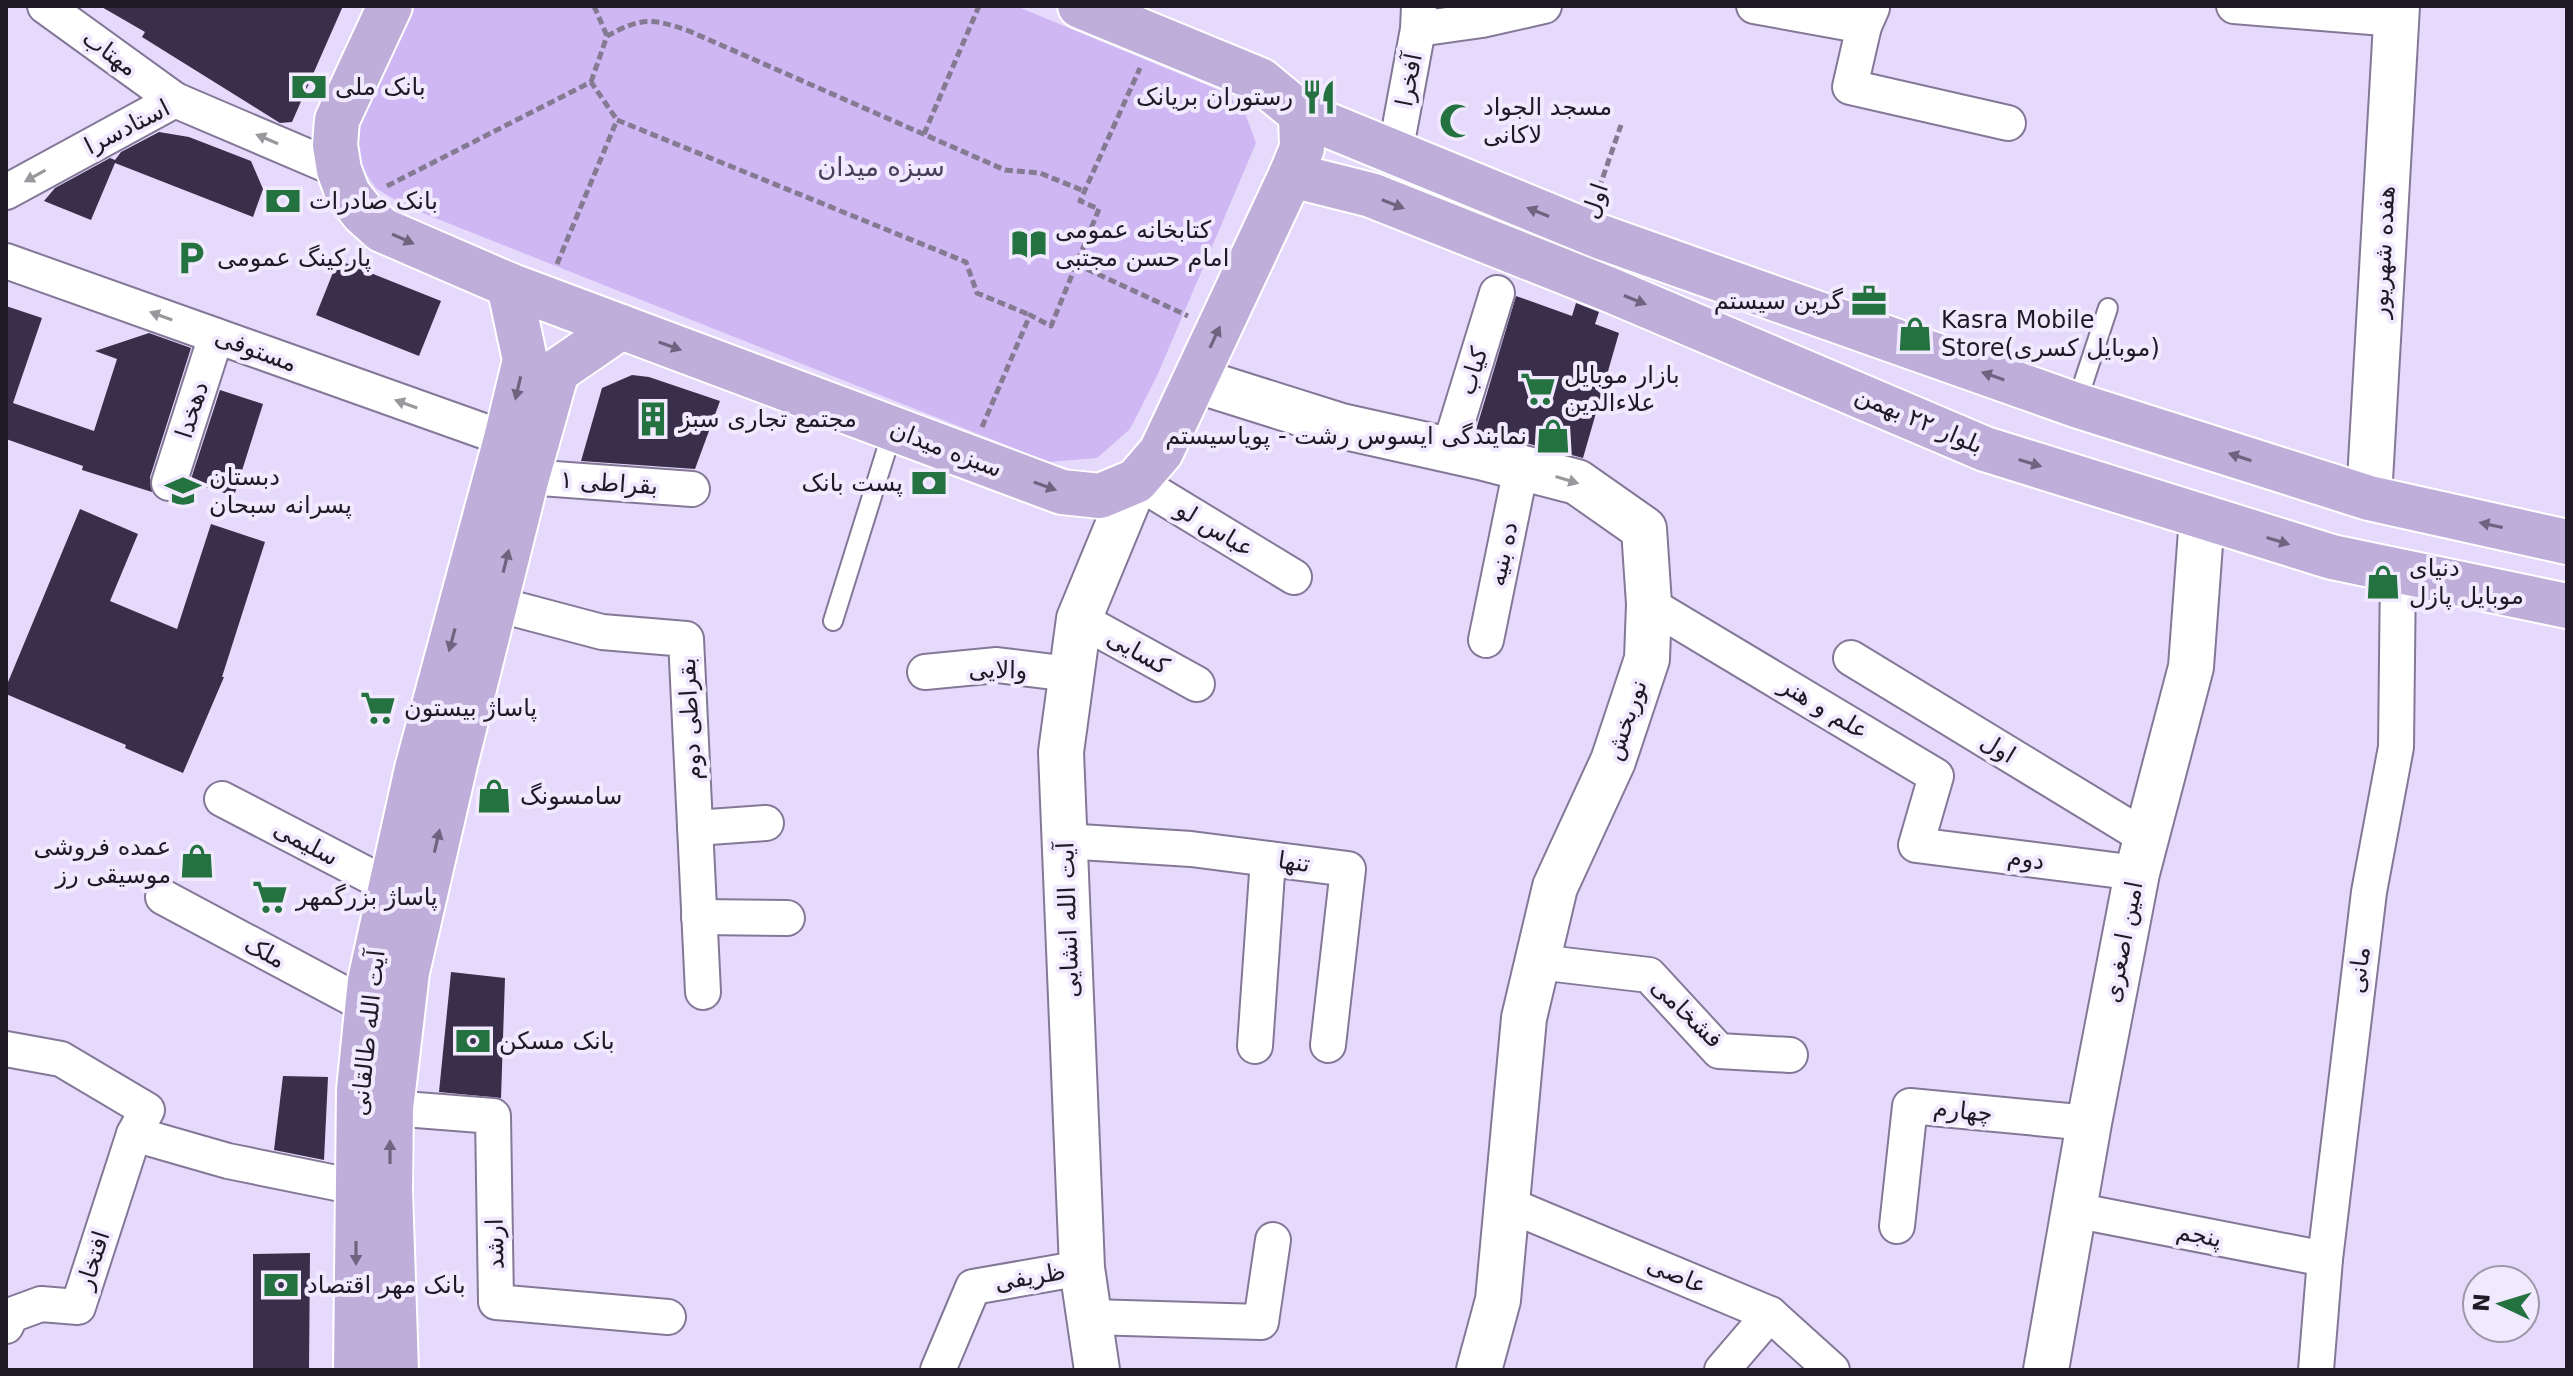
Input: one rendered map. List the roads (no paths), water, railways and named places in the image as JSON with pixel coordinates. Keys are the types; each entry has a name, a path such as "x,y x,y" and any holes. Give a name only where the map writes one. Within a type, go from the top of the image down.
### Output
{"main road":[{"path":"347,186 335,145 337,120 390,6"},
{"path":"1080,6 1260,80 1301,114 1585,231 2076,405 2369,498 2567,542"},
{"name":"سبزه میدان","path":"347,186 363,213 382,230 526,291 1062,492 1100,496 1136,481 1161,452 1291,175 1302,148 1301,114"},
{"path":"1348,188 1332,175 1331,155 1345,141 1380,147"},
{"name":"بلوار ۲۲ بهمن","path":"1291,175 1348,188 1608,289 1985,449 2332,557 2567,606"},
{"name":"آیت الله طالقانی","path":"356,1370 359,1090 370,981 417,769 525,360 520,335 526,291"},
{"path":"1786,363 1808,311"},
{"path":"520,335 537,321 561,325 567,331 573,360"},
{"name":"آیت الله طالقانی","path":"396,1370 390,1190 391,1108 407,972 455,764 527,477 557,371 621,327"}],"street":[{"name":"مهتاب","path":"45,6 175,100"},
{"path":"1418,18 1482,20 1544,6"},
{"path":"1754,6 1868,16 1850,87 2008,123"},
{"path":"2234,6 2396,13"},
{"name":"هفده شهریور","path":"2369,498 2396,13"},
{"name":"آفخرا","path":"1380,147 1418,18"},
{"name":"استادسرا","path":"6,192 175,100 347,186"},
{"name":"مستوفی","path":"6,261 506,439"},
{"name":"کیاب","path":"1449,449 1497,293"},
{"name":"دهخدا","path":"169,483 216,336"},
{"name":"نوربخش","path":"1195,380 1341,426 1449,449 1577,482 1644,529 1649,604 1647,659 1613,761 1555,887 1524,1018 1498,1300 1479,1370"},
{"name":"ده بنیه","path":"1486,640 1521,468"},
{"name":"بقراطی ۱","path":"527,477 692,489"},
{"name":"عباس لو","path":"1136,481 1294,577"},
{"name":"آیت الله انشایی","path":"1097,1370 1082,1268 1061,752 1079,619 1136,481"},
{"name":"امین اصغری","path":"2046,1370 2089,1123 2141,855 2191,667 2202,517"},
{"name":"مانی","path":"2316,1370 2325,1259 2369,892 2396,747 2398,571"},
{"name":"بقراطی دوم","path":"496,604 602,632 686,639 703,992"},
{"name":"علم و هنر","path":"1649,604 1936,776 1916,845"},
{"name":"کسایی","path":"1079,619 1197,684"},
{"name":"اول","path":"1851,658 2141,855"},
{"name":"والایی","path":"925,672 997,665 1070,674"},
{"name":"سلیمی","path":"222,799 391,887"},
{"path":"695,828 766,823"},
{"name":"تنها","path":"1064,841 1191,849 1348,869 1328,1045"},
{"name":"دوم","path":"1916,845 2141,855"},
{"path":"1255,1046 1268,859"},
{"name":"ملک","path":"163,897 367,1006"},
{"path":"699,917 787,918"},
{"name":"فشخامی","path":"1538,962 1649,975 1719,1051 1790,1055"},
{"path":"6,1049 61,1059 141,1122 228,1161 356,1187"},
{"name":"چهارم","path":"1897,1226 1910,1106 2089,1123"},
{"name":"ارشد","path":"391,1108 493,1116 496,1302 668,1317"},
{"name":"افتخار","path":"6,1326 11,1315 41,1304 78,1307 141,1122"},
{"name":"عاصی","path":"1507,1204 1770,1314 1832,1370"},
{"name":"پنجم","path":"2074,1210 2325,1259"},
{"path":"1091,1317 1261,1322 1273,1240"},
{"name":"ظریفی","path":"938,1370 973,1287 1082,1268"},
{"path":"1722,1370 1770,1314"}],"lane":[{"path":"2076,405 2108,308"},
{"path":"833,621 893,429"}],"place":[{"name":"بانک ملی","path":"309,87"},
{"name":"رستوران بریانک","path":"1319,97"},
{"name":"مسجد الجواد لاکانی","path":"1457,121"},
{"name":"بانک صادرات","path":"283,201"},
{"name":"کتابخانه عمومی امام حسن مجتبی","path":"1029,244"},
{"name":"پارکینگ عمومی","path":"191,258"},
{"name":"گرین سیستم","path":"1869,301"},
{"name":"Kasra Mobile Store(موبایل کسری)","path":"1915,334"},
{"name":"بازار موبایل علاءالدین","path":"1538,389"},
{"name":"مجتمع تجاری سبز","path":"653,419"},
{"name":"نمایندگی ایسوس رشت - پویاسیستم","path":"1553,436"},
{"name":"پست بانک","path":"929,483"},
{"name":"دبستان پسرانه سبحان","path":"183,491"},
{"name":"دنیای موبایل پازل","path":"2383,582"},
{"name":"پاساژ بیستون","path":"378,708"},
{"name":"سامسونگ","path":"494,796"},
{"name":"عمده فروشی موسیقی رز","path":"197,861"},
{"name":"پاساژ بزرگمهر","path":"270,897"},
{"name":"بانک مسکن","path":"473,1041"},
{"name":"بانک مهر اقتصاد","path":"281,1285"}],"district":[{"name":"سبزه میدان","path":"881,167"}]}
